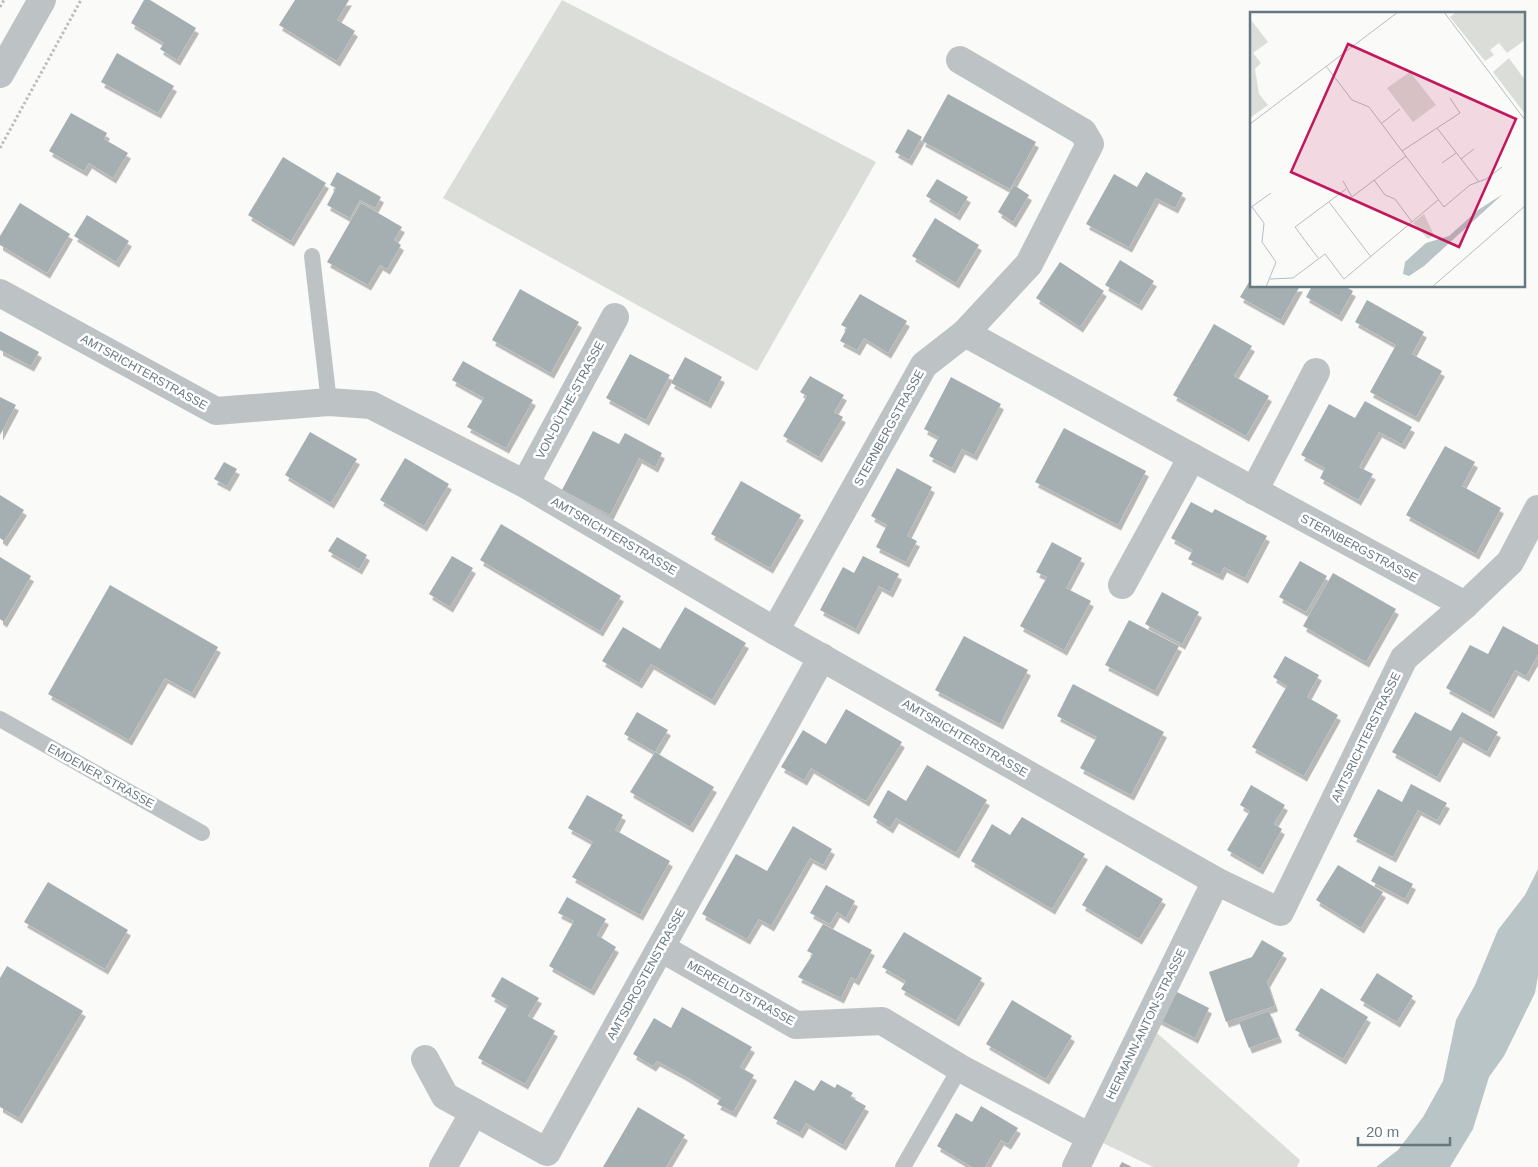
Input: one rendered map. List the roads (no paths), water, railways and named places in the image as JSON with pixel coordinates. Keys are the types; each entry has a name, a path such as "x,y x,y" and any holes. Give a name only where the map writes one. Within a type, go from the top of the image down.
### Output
{"street":[{"path":"0,74 42,0"},
{"path":"960,60 1083,132 1090,144 1029,264 965,333"},
{"name":"AMTSRICHTERSTRASSE","path":"0,293 216,411 329,402 371,405 525,484 775,631 1216,881 1280,912 1404,658 1465,604"},
{"name":"VON-DÜTHE-STRASSE","path":"525,484 615,317"},
{"name":"STERNBERGSTRASSE","path":"775,631 924,365 965,333 1192,458 1465,604"},
{"path":"1254,491 1316,372"},
{"path":"1122,585 1192,458"},
{"path":"1465,604 1510,562 1538,509"},
{"name":"AMTSDROSTENSTRASSE","path":"425,1059 445,1096 548,1152 822,657"},
{"name":"HERMANN-ANTON-STRASSE","path":"1076,1167 1216,881"},
{"name":"MERFELDTSTRASSE","path":"661,948 796,1025 882,1021 960,1068 1090,1137"},
{"path":"443,1167 474,1112"}],"lane":[{"path":"312,256 329,402"},
{"name":"EMDENER STRASSE","path":"0,719 202,833"},
{"path":"903,1167 960,1068"}]}
